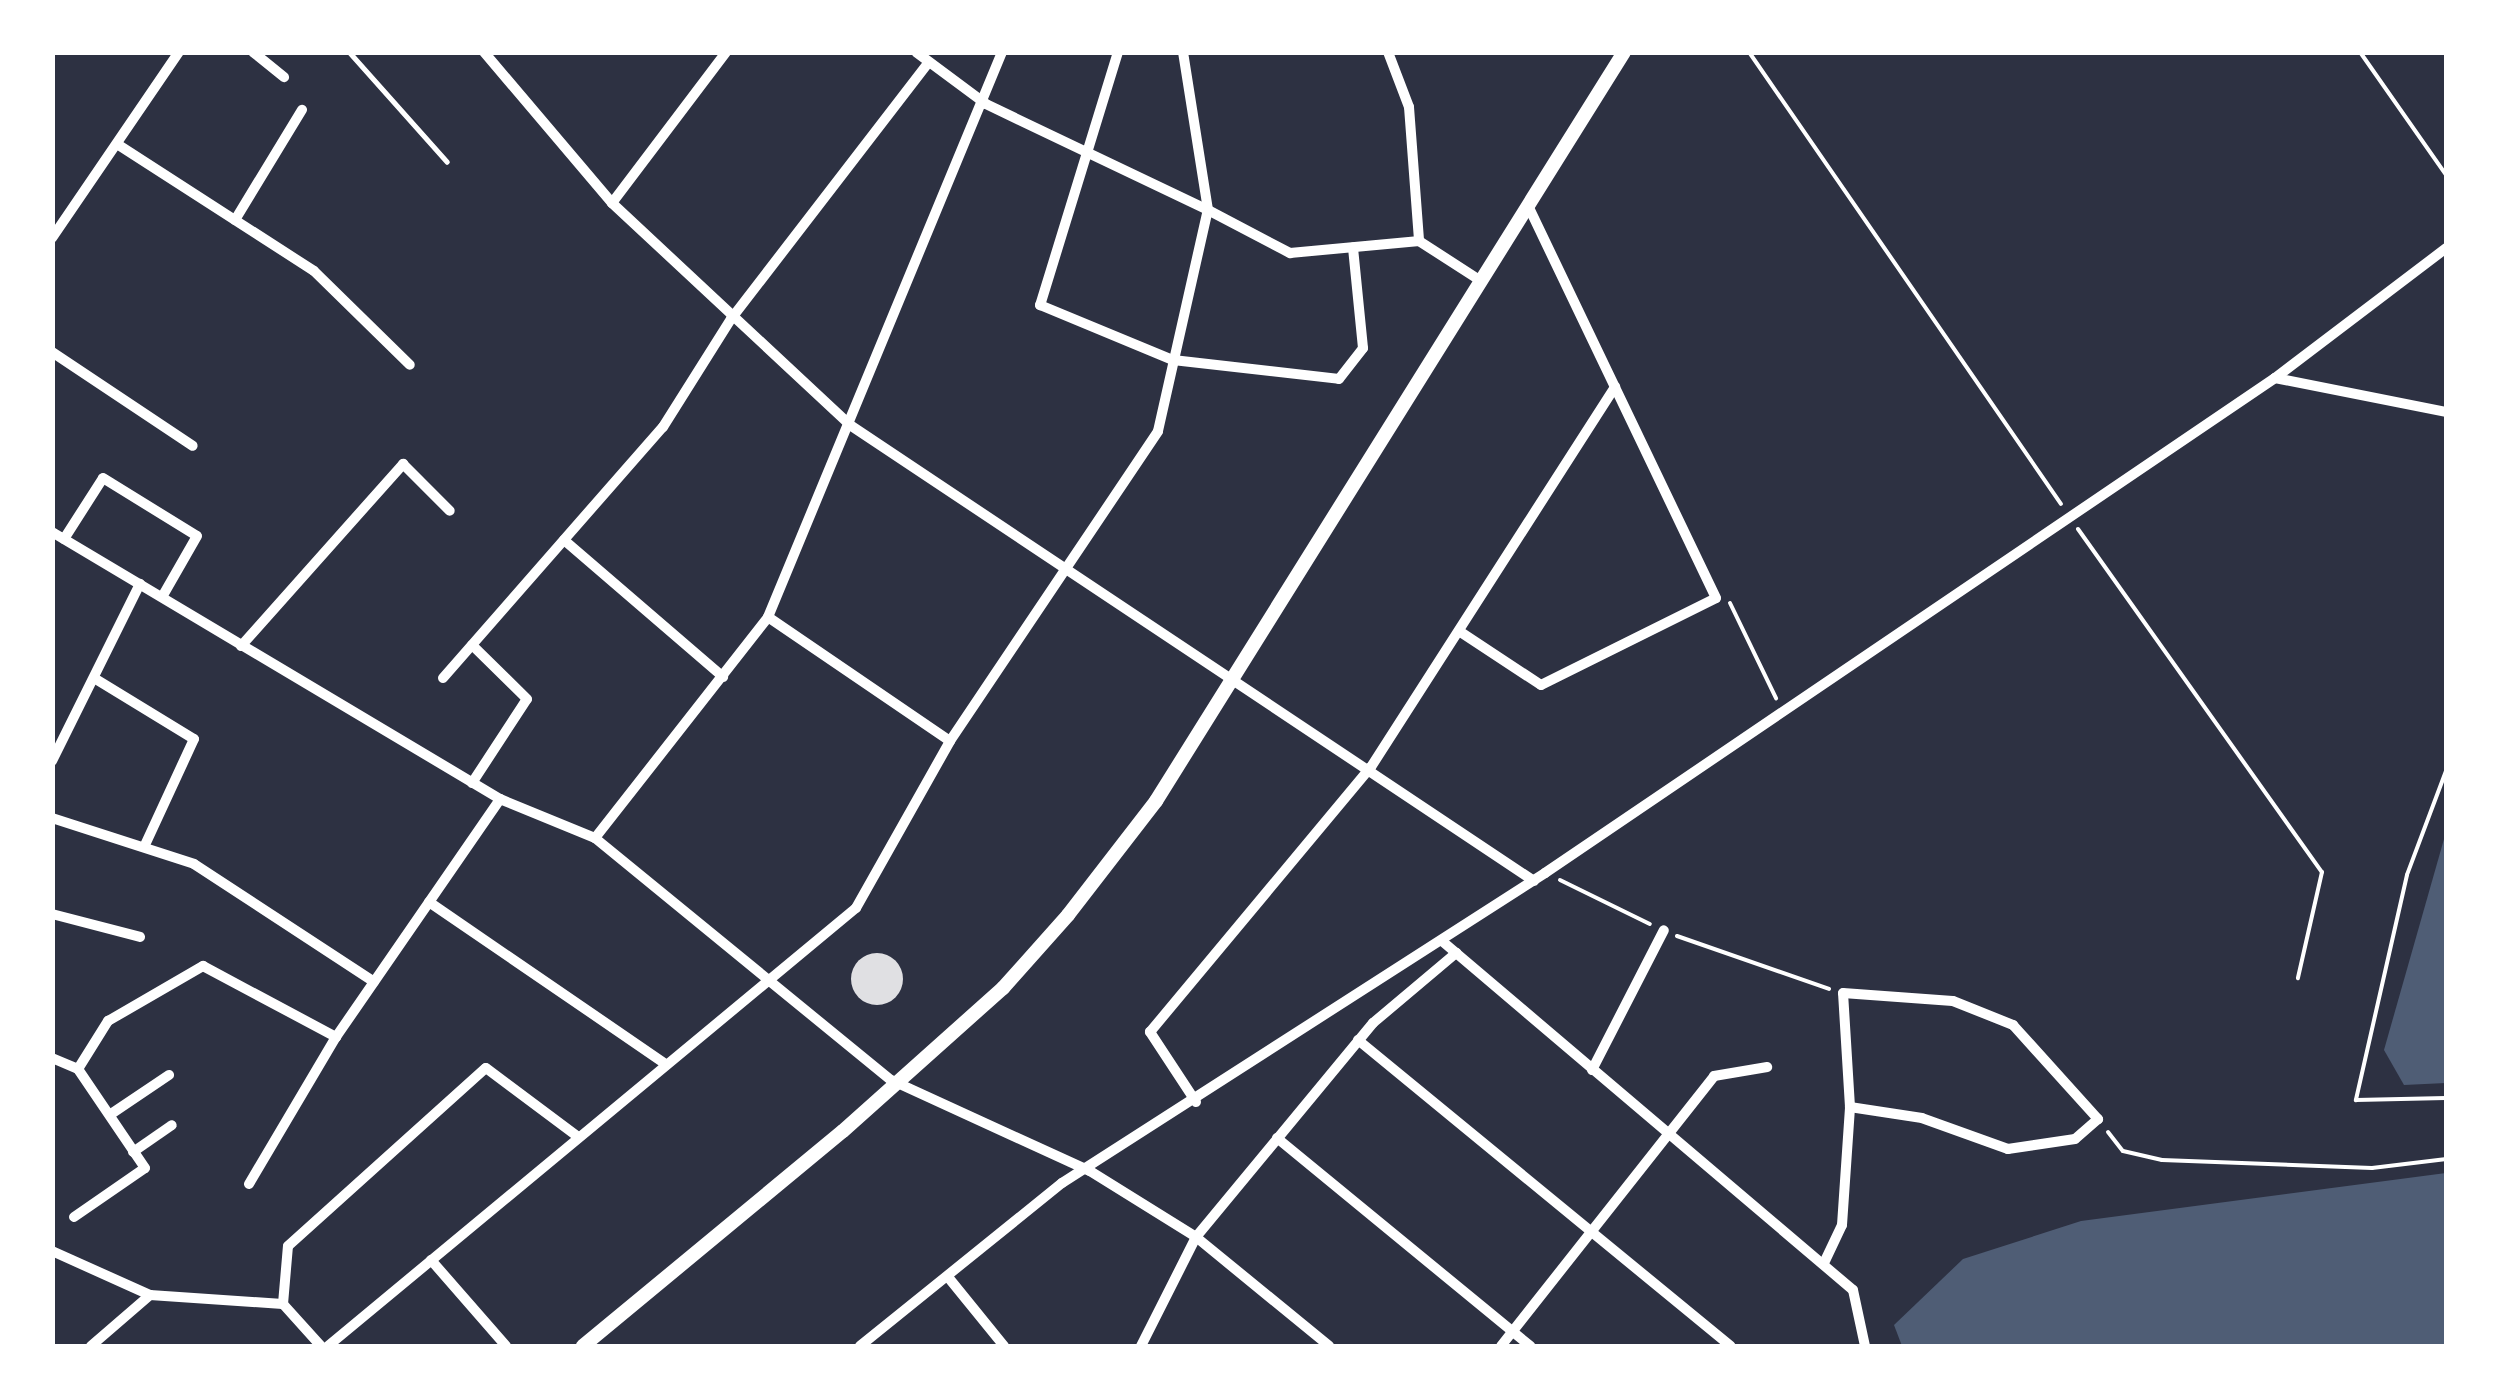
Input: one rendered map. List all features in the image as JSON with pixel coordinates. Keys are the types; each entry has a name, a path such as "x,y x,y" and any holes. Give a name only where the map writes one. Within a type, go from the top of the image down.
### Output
{"street":[{"path":"52,238 179,52"},
{"path":"253,52 284,77"},
{"path":"484,52 612,202 731,319 850,425 1372,767 1534,880"},
{"path":"612,202 726,52"},
{"path":"916,52 986,104 1290,253 1419,241 1480,282"},
{"path":"595,838 768,617 986,104 1002,52"},
{"path":"1118,52 1040,305 1172,360 1339,378 1363,348 1353,247"},
{"path":"52,1252 150,1295 283,1304 325,1346 764,978 856,908 950,741 1158,431 1208,210 1183,52"},
{"path":"1388,52 1409,107 1419,241"},
{"path":"583,1346 843,1131 891,1080 1003,988 1068,915 1156,801 1624,52"},
{"path":"443,678 663,427 731,319 930,62"},
{"path":"235,220 302,110"},
{"path":"117,144 314,271 410,365"},
{"path":"1459,631 1541,684 1716,598 1528,206"},
{"path":"860,1346 1090,1171 1546,873 2070,518 2275,378 2446,248"},
{"path":"52,352 193,446"},
{"path":"2275,378 2446,412"},
{"path":"1196,1102 1150,1032 1372,767 1615,387"},
{"path":"241,646 402,464 450,510"},
{"path":"64,539 102,478 196,536 162,597"},
{"path":"52,532 500,798 595,838 891,1080 1090,1171 1196,1237 1329,1346"},
{"path":"564,540 724,677"},
{"path":"52,761 140,584"},
{"path":"768,617 950,741"},
{"path":"472,645 526,698 472,782"},
{"path":"94,678 194,739 144,847"},
{"path":"249,1184 336,1037 500,798"},
{"path":"52,818 194,864 374,982"},
{"path":"429,902 664,1063"},
{"path":"52,914 140,937"},
{"path":"1592,1070 1664,930"},
{"path":"1442,941 1853,1290 1864,1346"},
{"path":"1141,1346 1196,1237 1358,1040 1456,953"},
{"path":"78,1069 108,1021 203,966 336,1037"},
{"path":"1824,1263 1842,1225 1850,1107 1843,993 1952,1001 2013,1025 2098,1119 2075,1139 2008,1150 1922,1118 1850,1107"},
{"path":"1358,1040 1730,1346"},
{"path":"52,1058 78,1069 145,1168 74,1217"},
{"path":"1501,1346 1672,1140 1714,1076 1767,1066"},
{"path":"283,1304 288,1246 486,1068 577,1136"},
{"path":"111,1114 169,1075"},
{"path":"133,1152 172,1125"},
{"path":"1277,1138 1530,1346"},
{"path":"431,1260 506,1346"},
{"path":"948,1277 1004,1346"},
{"path":"91,1346 150,1295"}],"lane":[{"path":"349,52 447,162"}],"path":[{"path":"1749,52 2070,518 2322,872 2298,978"},
{"path":"2360,52 2446,175"},
{"path":"1716,598 1730,604 1782,712"},
{"path":"2446,772 2402,892 2356,1100 2446,1098"},
{"path":"1546,873 1664,930 1843,993"},
{"path":"2098,1119 2123,1151 2162,1160 2372,1168 2446,1159"}],"water":[{"path":"2446,832 2446,1083 2404,1085 2384,1050"},
{"path":"2446,1173 2446,1346 1902,1346 1894,1325 1963,1259 2081,1221"}],"building":[{"path":"877,953 895,961 903,979 895,997 877,1005 859,997 851,979 859,961"}]}
